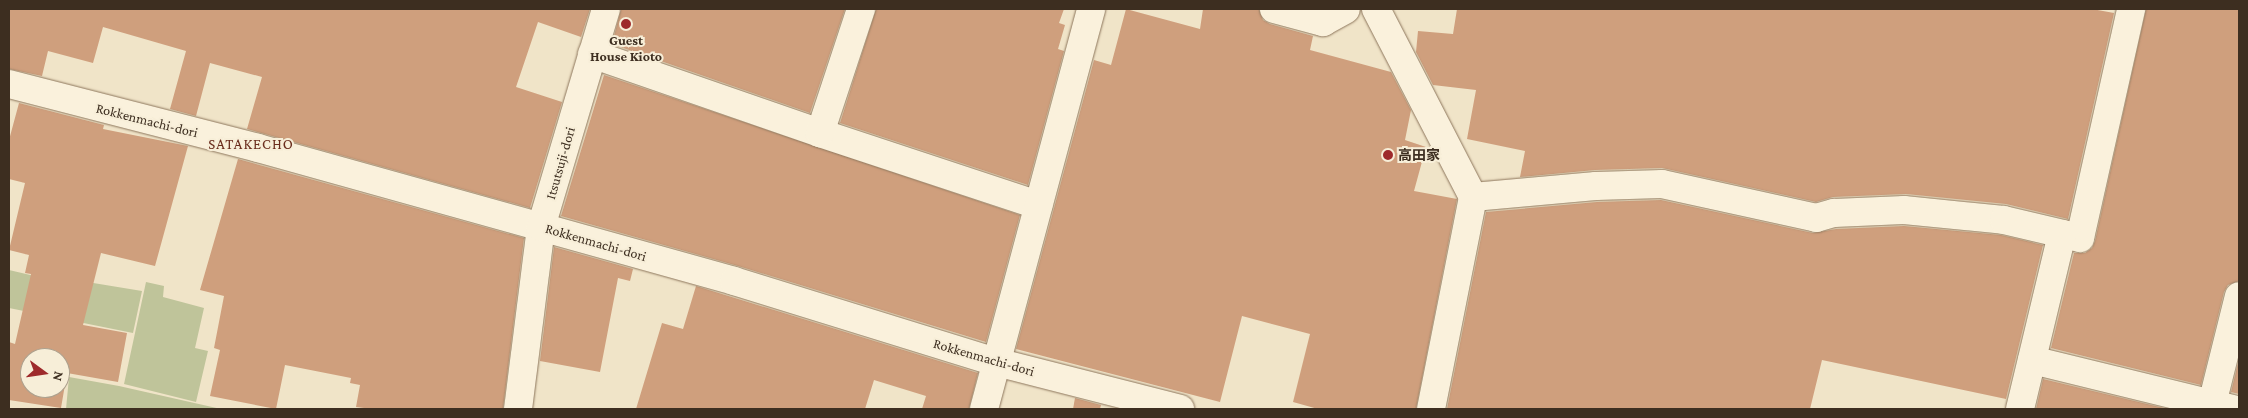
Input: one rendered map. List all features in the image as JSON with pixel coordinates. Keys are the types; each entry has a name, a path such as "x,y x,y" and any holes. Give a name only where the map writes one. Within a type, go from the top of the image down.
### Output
{"street":[{"name":"Itsutsuji-dori","path":"518,409 542,227 606,9"},
{"path":"820,133 861,9"},
{"path":"984,409 1091,9"},
{"path":"1274,9 1323,22 1346,9"},
{"path":"1376,9 1473,197 1432,409"},
{"path":"1473,197 1603,185 1662,184 1816,218 1834,213 1904,210 2004,220 2080,238 2131,9"},
{"path":"592,54 820,133 1038,204"},
{"name":"Rokkenmachi-dori","path":"9,84 258,148 734,281 996,362 1180,409"},
{"path":"2020,409 2062,234"},
{"path":"2032,360 2222,407 2239,296"}],"green space":[{"path":"9,270 73,285 75,280 142,291 133,333 9,308"},
{"path":"146,282 164,286 163,297 204,308 195,348 208,351 196,402 124,384"},
{"path":"70,377 221,409 66,409 67,398 70,398"}],"building":[{"path":"9,9 590,9 581,37 538,22 516,87 562,102 530,208 247,129 262,77 210,63 196,116 170,109 186,51 103,27 93,63 48,51 42,76 9,69"},
{"path":"621,9 845,9 810,113 612,44"},
{"path":"876,9 1064,9 1059,23 1065,25 1058,49 1064,51 1028,185 840,123"},
{"path":"1126,9 1200,29 1203,9 1259,9 1263,20 1270,24 1313,36 1310,50 1391,72 1411,110 1405,140 1426,147 1414,191 1457,199 1416,409 1318,409 1293,402 1310,334 1242,316 1220,402 1016,349 1094,60 1111,65"},
{"path":"1457,9 2092,9 2114,13 2068,219 2006,204 1906,194 1833,197 1816,202 1662,168 1595,170 1520,177 1525,151 1467,139 1476,90 1433,85 1416,52 1418,31 1453,34"},
{"path":"2146,9 2239,9 2239,281 2228,285 2224,292 2201,385 2051,348 2074,253 2085,253 2092,248 2095,241"},
{"path":"604,75 1020,215 986,342 738,266 561,216"},
{"path":"19,103 104,125 103,129 188,146 155,266 101,253 83,325 127,333 118,382 70,374 70,348 20,348 20,398 63,398 61,408 9,400 9,342 15,344 31,274 25,273 29,255 9,250 25,183 9,179 9,140"},
{"path":"238,159 524,238 503,409 372,409 356,407 360,385 350,383 351,378 285,365 276,409 210,396 220,350 214,348 224,296 200,290"},
{"path":"1661,200 1813,233 1836,229 1904,226 2001,235 2043,245 2006,399 1822,360 1810,409 1447,409 1486,212 1597,202"},
{"path":"554,247 633,269 630,281 618,278 600,372 540,361"},
{"path":"696,286 978,373 969,409 922,409 926,396 874,380 865,409 636,409 662,323 683,329"},
{"path":"2239,359 2239,394 2231,392"},
{"path":"2043,379 2168,409 2036,409"},
{"path":"1075,398 1101,405 1100,409 1073,409"}],"place":[{"name":"Guest House Kioto","path":"626,24"},
{"name":"高田家","path":"1388,155"}],"district":[{"name":"SATAKECHO","path":"251,145"}]}
